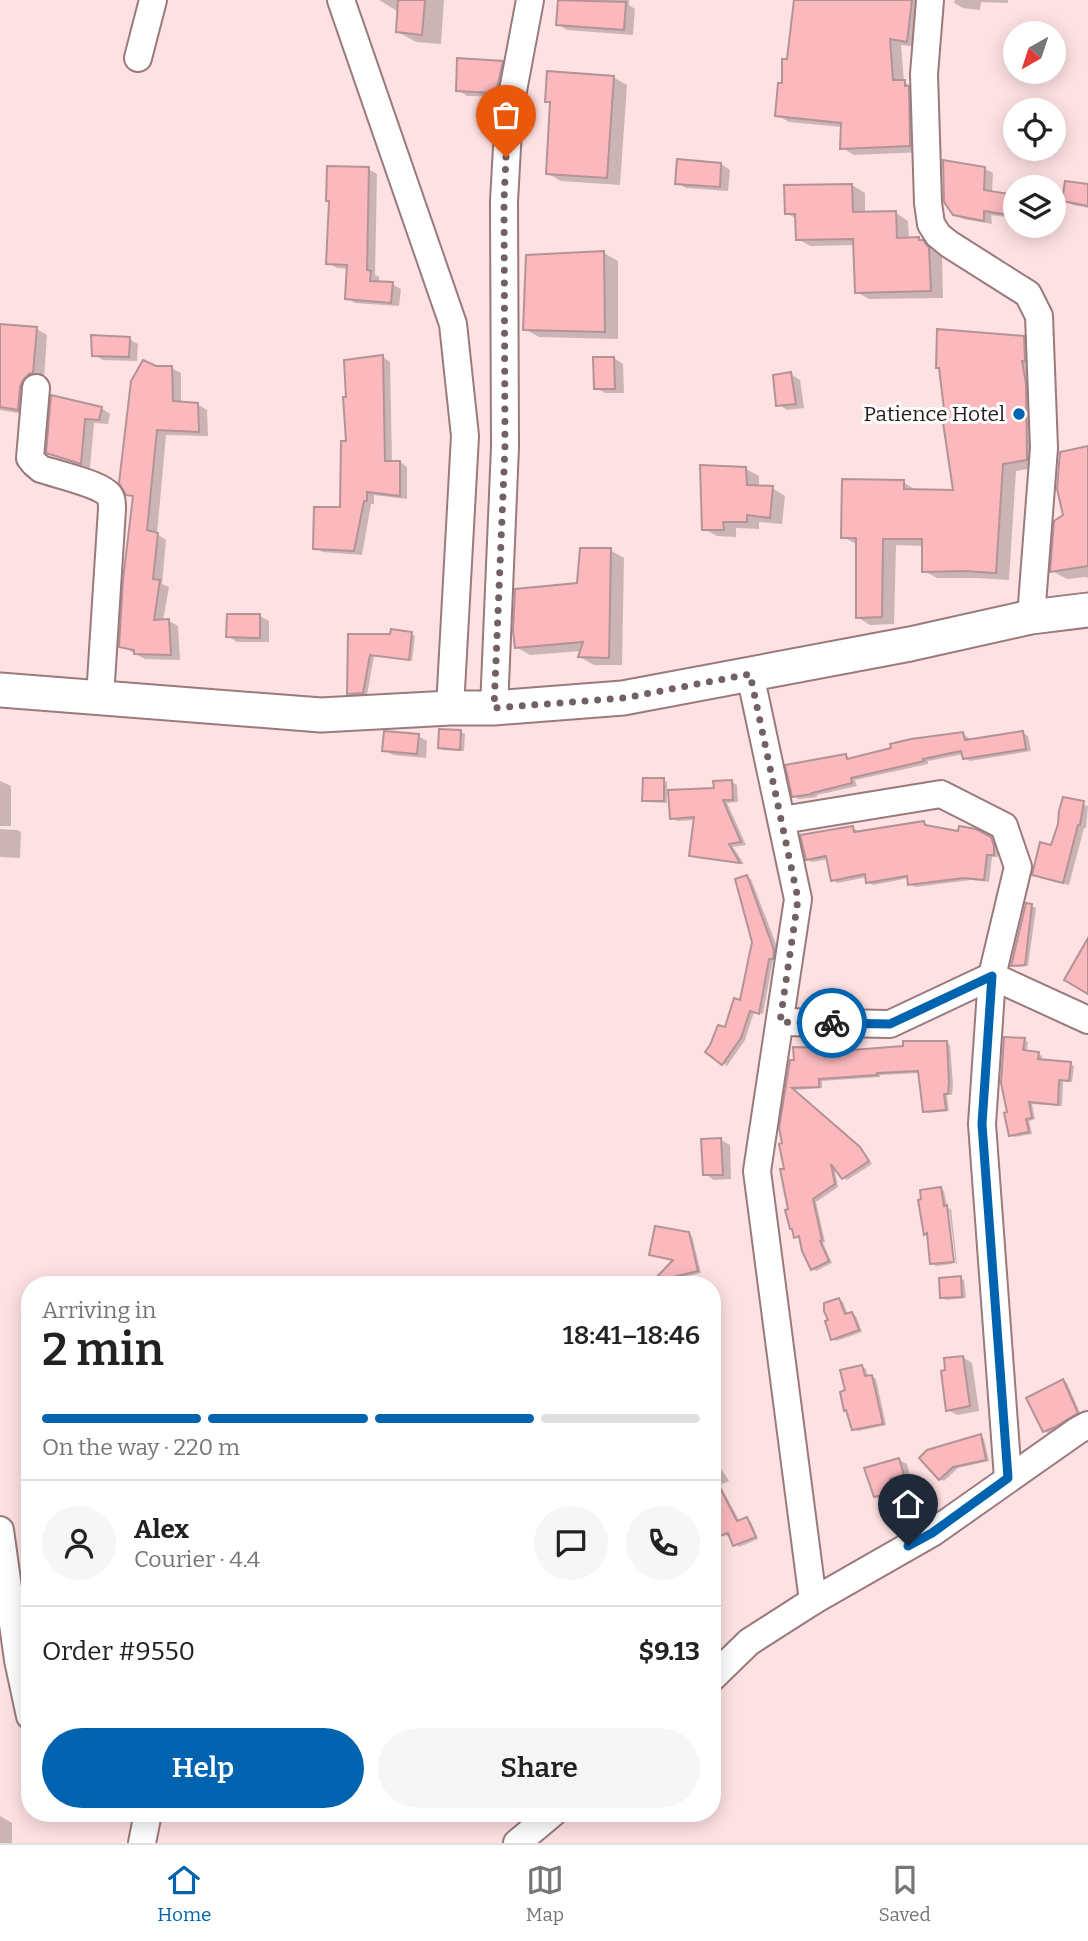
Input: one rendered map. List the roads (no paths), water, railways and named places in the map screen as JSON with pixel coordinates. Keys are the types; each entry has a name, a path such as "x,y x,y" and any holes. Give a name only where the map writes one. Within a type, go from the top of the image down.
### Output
{"main road":[{"path":"0,690 321,715 494,708 624,698 910,644 1031,617 1088,610"}],"street":[{"path":"138,58 153,0"},
{"path":"341,0 453,324 465,436 450,708"},
{"path":"494,708 505,447 504,201 509,112 530,0"},
{"path":"930,0 924,74 931,224 938,235 949,244 1028,293 1039,316 1045,448 1031,617"},
{"path":"36,388 30,458 41,469 98,487 111,498 100,697"},
{"path":"750,674 798,899 757,1171 813,1601"},
{"path":"782,820 941,794 1004,826 1018,867 992,976 982,1124 1008,1478"},
{"path":"780,1022 890,1024 992,976 1088,1020"},
{"path":"721,1669 749,1642 813,1601 932,1533 1088,1425"},
{"path":"0,1530 21,1674"},
{"path":"142,1843 146,1822"},
{"path":"517,1843 542,1822"}],"place":[{"name":"Patience Hotel","path":"1019,414"}]}
